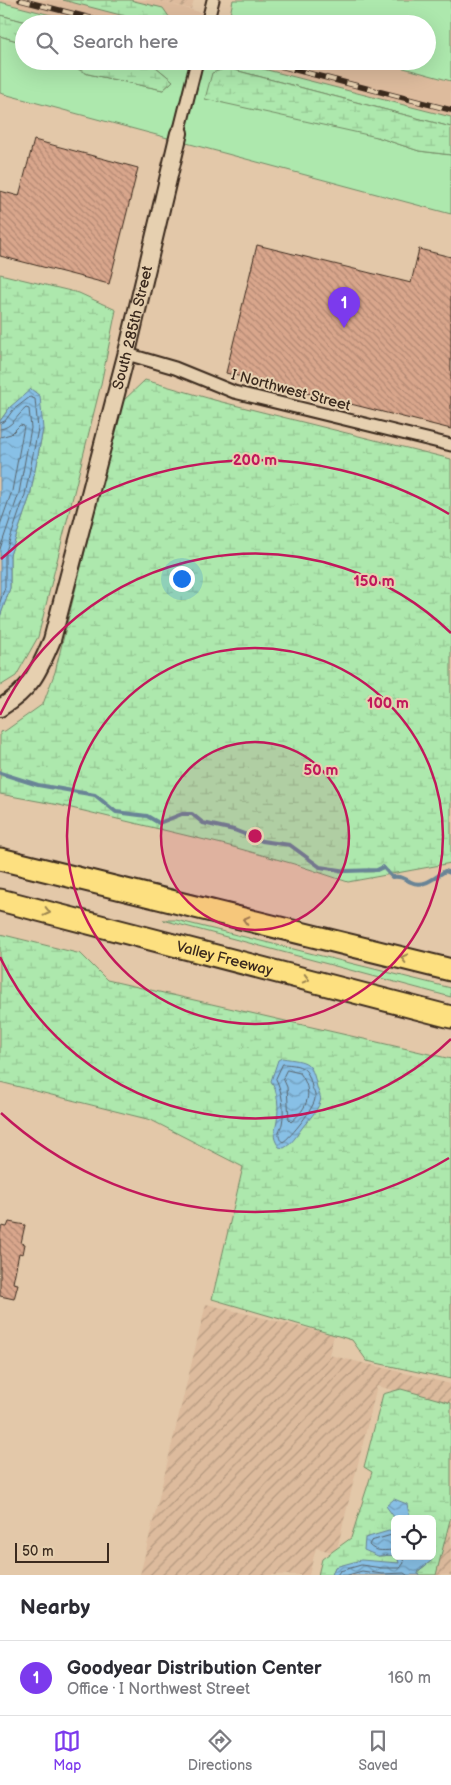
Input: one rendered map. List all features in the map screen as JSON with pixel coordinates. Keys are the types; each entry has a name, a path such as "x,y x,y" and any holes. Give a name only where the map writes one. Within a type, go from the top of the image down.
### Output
{"highway":[{"path":"0,859 451,970"},
{"name":"Valley Freeway","path":"0,900 451,1017"}],"street":[{"path":"210,15 213,0"},
{"name":"South 285th Street","path":"0,708 17,698 31,682 43,662 52,640 127,354 178,133 196,70"},
{"name":"I Northwest Street","path":"127,354 175,368 234,392 451,445"}],"shaded area":[{"path":"0,0 155,0 211,15 51,15 0,2"},
{"path":"155,0 194,0 191,9"},
{"path":"267,70 411,70 451,81 451,117"},
{"path":"206,1304 334,1335 329,1355 451,1384 451,1404 377,1386 336,1553 316,1548 309,1575 140,1575"},
{"path":"451,1516 451,1575 436,1575"}],"green space":[{"path":"63,0 130,0 163,8 168,15 120,15"},
{"path":"233,0 451,0 451,81 411,70 436,70 436,15 230,15"},
{"path":"0,2 51,15 15,15 15,19 0,15"},
{"path":"0,15 15,19 15,40 0,36"},
{"path":"0,36 15,40 15,70 80,70 88,74 163,90 173,81 160,70 231,70 377,137 419,151 451,155 451,214 0,93"},
{"path":"80,70 160,70 173,81 163,90 88,74"},
{"path":"221,70 235,70 451,127 451,155 419,151 377,137 205,99 212,73"},
{"path":"235,70 267,70 451,117 451,127"},
{"path":"0,274 79,293 116,310 101,384 38,637 16,676 0,686 0,617 10,588 10,555 30,496 43,429 10,407 0,421"},
{"path":"145,380 218,401 451,459 451,863 348,882 294,864 226,845 59,805 0,794 0,732 5,731 43,704 55,672 122,402"},
{"path":"163,920 176,920 451,988 451,997"},
{"path":"0,934 81,954 107,980 451,1059 451,1379 367,1361 352,1340 212,1299 243,1167 151,1120 0,1082"},
{"path":"401,1389 451,1403 451,1516 436,1575 419,1575 417,1572 431,1560 436,1560 436,1515 391,1515 391,1532 378,1556 391,1555 391,1560 398,1560 400,1563 335,1567 332,1575 318,1575 322,1559 351,1538 372,1472 364,1467 383,1394"}],"water":[{"path":"31,389 40,396 43,429 30,496 10,555 10,588 0,617 0,421 10,407"},
{"path":"282,1058 298,1060 310,1067 321,1098 315,1113 292,1142 284,1148 279,1147 274,1137 278,1105 277,1095 271,1081 278,1060"},
{"path":"394,1499 407,1504 409,1515 393,1515 386,1506"},
{"path":"391,1530 391,1555 378,1556 364,1550 365,1538"},
{"path":"361,1560 399,1563 398,1560 431,1560 417,1572 419,1575 332,1575 335,1567"}],"building":[{"path":"34,140 138,168 109,284 0,256 0,191 19,196"},
{"path":"257,245 411,283 419,249 451,257 451,429 226,373"},
{"path":"9,1222 25,1225 21,1243 25,1244 23,1254 19,1253 13,1283 18,1284 14,1299 0,1296 0,1233 2,1226 7,1227"}],"waterway":[{"path":"0,773 38,785 95,795 116,812 147,816 159,823 182,814 192,814 203,823 234,830 262,841 290,845 320,867 346,871 377,870 383,867 392,877 400,877 415,884 429,881 445,871 451,873"}],"railway":[{"path":"20,0 79,15"},
{"path":"296,70 451,110"}],"place":[{"name":"Goodyear Distribution Center","path":"344,328"}]}
